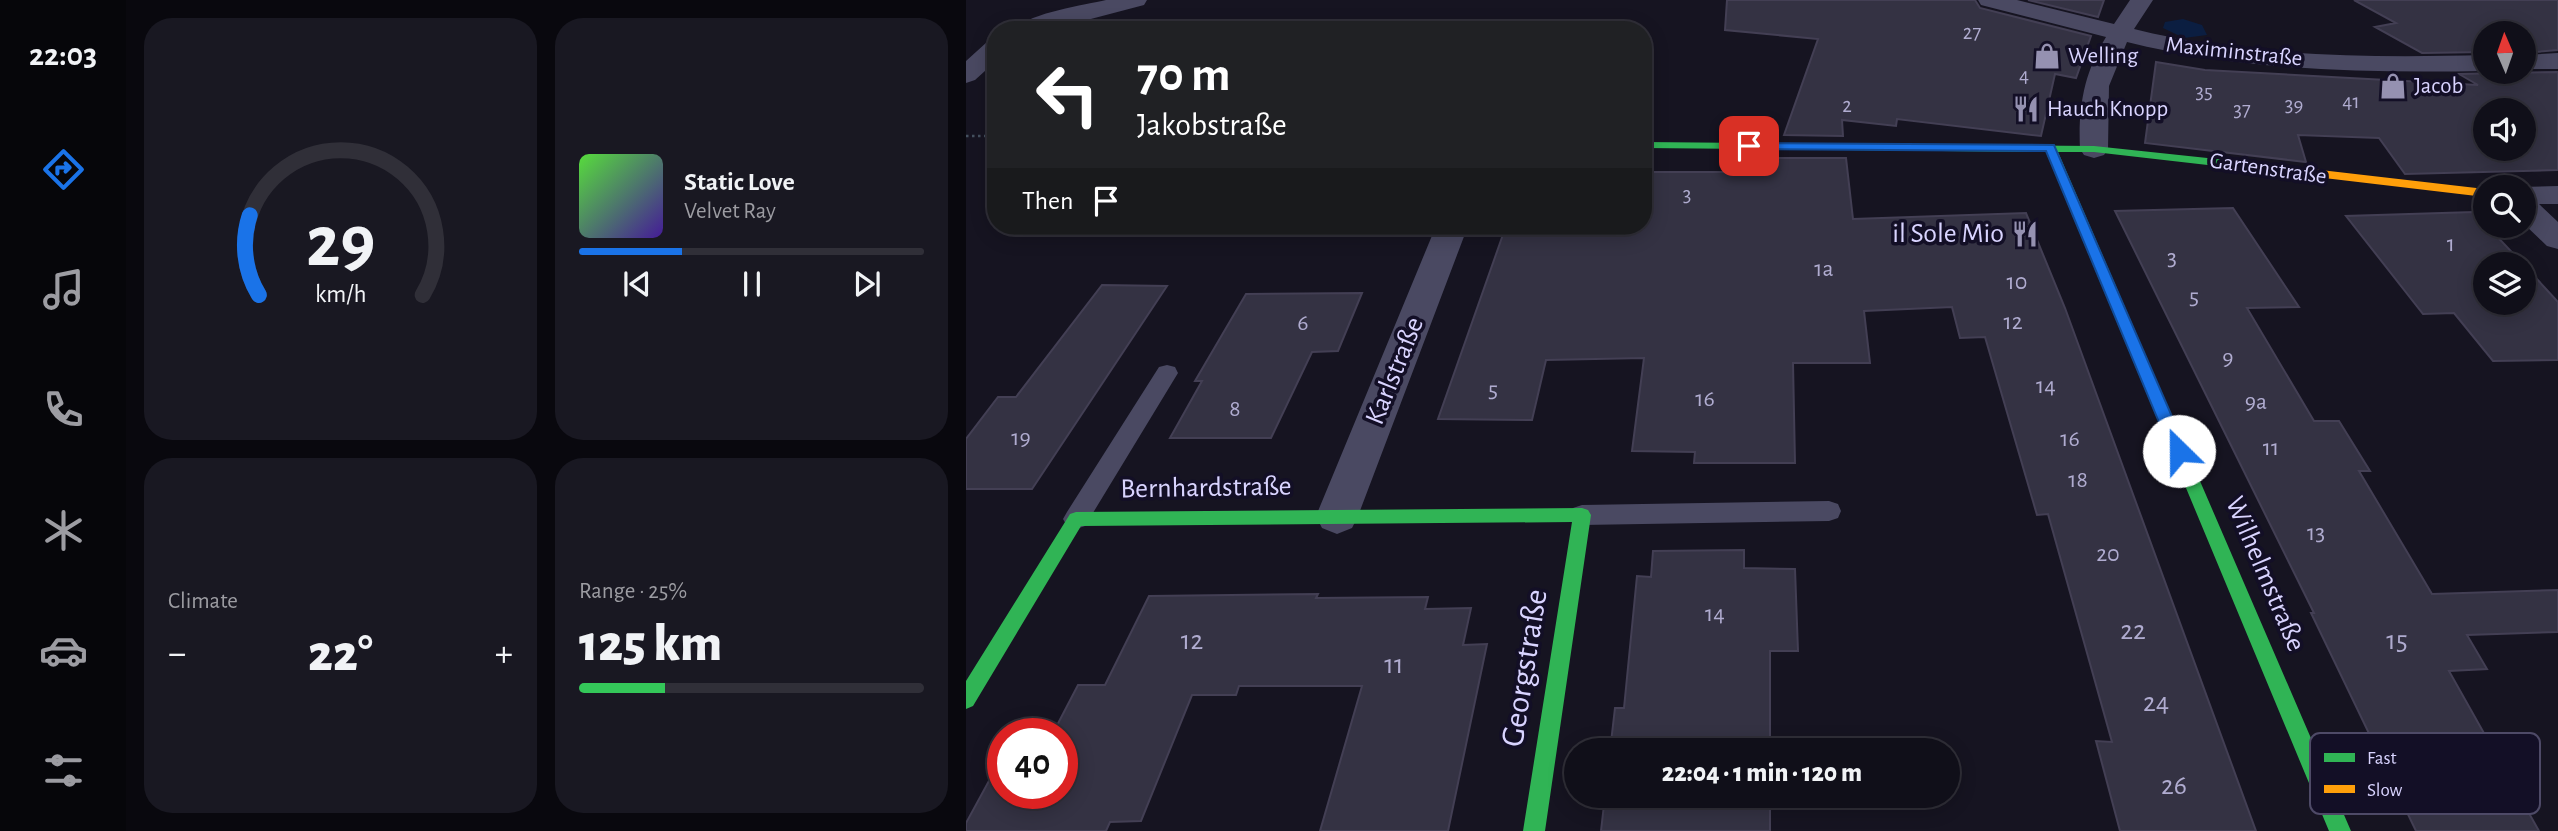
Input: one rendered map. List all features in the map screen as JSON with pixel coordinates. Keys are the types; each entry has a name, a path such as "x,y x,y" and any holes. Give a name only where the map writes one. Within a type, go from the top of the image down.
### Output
{"street":[{"path":"1050,21 1136,0"},
{"name":"Maximinstraße","path":"1989,0 2184,50 2381,65 2473,63"},
{"path":"2094,149 2090,112 2100,69 2118,34 2143,0"},
{"path":"966,75 987,55"},
{"path":"2536,62 2558,61"},
{"name":"Gartenstraße","path":"1652,145 2094,149 2473,192"},
{"name":"Wilhelmstraße","path":"2050,148 2310,760"},
{"path":"2536,195 2558,195"},
{"path":"2536,218 2558,239"},
{"name":"Karlstraße","path":"1337,516 1448,235"},
{"path":"1337,516 1582,515"},
{"name":"Georgstraße","path":"1534,831 1582,515"},
{"name":"Bernhardstraße","path":"966,699 1076,519 1337,516"},
{"name":"Wilhelmstraße","path":"2333,814 2340,831"}],"lane":[{"name":"Bernhardstraße","path":"1076,519 1167,373"},
{"path":"1582,515 1829,511"}],"path":[{"path":"966,136 987,136"}],"water":[{"path":"2183,19 2202,25 2207,35 2184,38 2163,28 2165,22"}],"building":[{"path":"1727,0 1975,0 1980,8 2091,36 2076,78 2055,74 2041,136 1897,119 1896,126 1842,120 1843,136 1784,135 1818,39 1725,30"},
{"path":"2028,0 2104,0 2098,17"},
{"path":"2354,0 2558,0 2558,50 2536,52 2536,21 2473,21 2473,52 2422,53 2375,27 2396,23"},
{"path":"2156,62 2205,70 2478,85 2536,84 2536,72 2558,72 2558,170 2405,174 2379,138 2298,135 2306,162 2145,143"},
{"path":"2459,74 2473,74 2473,82"},
{"path":"1776,158 1846,158 1853,219 2026,213 2065,308 2256,831 2120,831 2096,741 2112,742 2048,514 2037,515 1985,337 1960,338 1952,307 1864,311 1870,363 1793,363 1795,463 1694,463 1695,452 1632,451 1644,358 1546,360 1532,420 1438,419 1503,235 1652,235 1652,172 1771,172"},
{"path":"2233,208 2299,307 2247,308 2314,421 2339,421 2370,471 2359,471 2432,594 2558,590 2558,632 2467,635 2487,669 2449,671 2484,733 2369,733 2311,613 2314,613 2115,211"},
{"path":"2473,212 2473,238 2498,238 2512,252 2473,252 2473,315 2536,315 2536,278 2558,302 2558,360 2493,361 2454,313 2423,314 2346,216"},
{"path":"1102,285 1167,286 1032,489 966,489 966,439 998,397 1016,397"},
{"path":"1362,293 1338,351 1312,352 1271,438 1170,438 1202,381 1195,381 1246,294"},
{"path":"1744,550 1744,568 1795,569 1798,651 1770,651 1770,738 1612,738 1615,708 1624,708 1637,576 1651,577 1653,551"},
{"path":"1318,594 1316,598 1428,597 1425,609 1471,608 1463,645 1487,644 1448,831 1320,831 1362,686 1239,686 1236,695 1192,695 1141,821 1110,822 1106,831 966,831 966,823 987,784 987,809 1078,809 1078,718 1061,718 1078,685 1105,685 1149,596"},
{"path":"1604,808 1770,808 1770,831 1601,831"},
{"path":"2408,814 2529,814 2539,831 2416,831"}],"traffic: fast":[{"path":"1652,145 2094,149 2260,167"},
{"path":"2050,148 2310,760"},
{"path":"966,699 1076,519 1582,515 1534,831"},
{"path":"2333,814 2340,831"}],"traffic: slow":[{"path":"2260,167 2473,192"}],"place":[{"name":"Welling","path":"2047,56"},
{"name":"Jacob","path":"2393,86"},
{"name":"Hauch Knopp","path":"2026,109"},
{"name":"il Sole Mio","path":"2025,234"}],"route":[{"path":"1749,146 2050,148 2179,451"}]}
